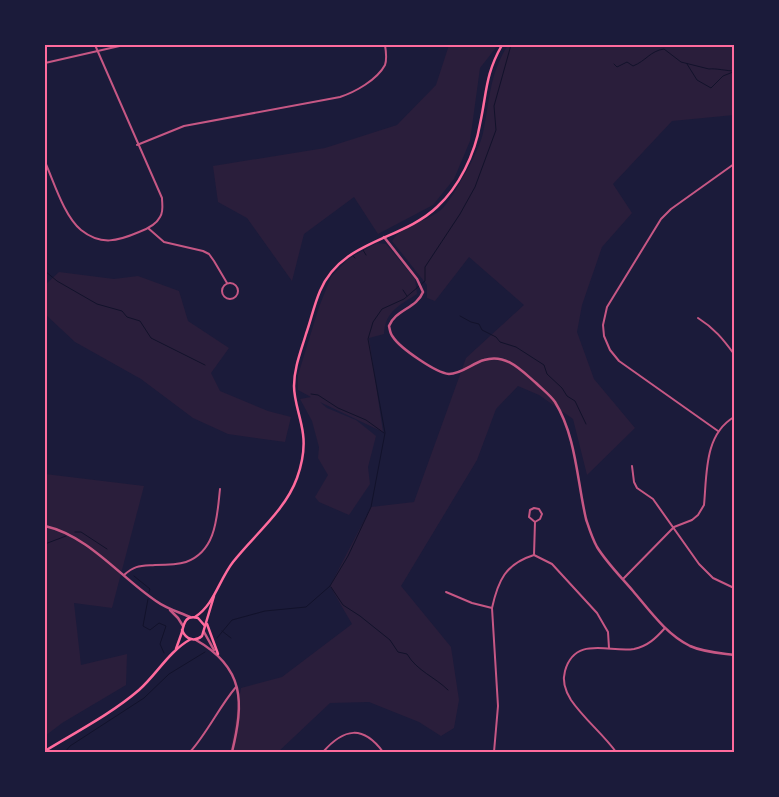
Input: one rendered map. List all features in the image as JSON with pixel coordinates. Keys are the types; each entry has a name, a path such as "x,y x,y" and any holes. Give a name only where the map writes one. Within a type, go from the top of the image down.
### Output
{"main road":[{"path":"175,650 185,621 195,617 206,608 232,563 282,506 297,479 304,444 294,394 295,372 323,285 335,267 348,255 426,216 452,189 469,159 476,139 481,122 486,82 493,62 502,45"},
{"path":"182,628 185,636 191,639 196,640 202,636 215,592"},
{"path":"195,617 202,620 206,625 218,654"},
{"path":"45,751 133,695 156,674 175,650 191,639"}],"street":[{"path":"45,162 75,225 90,236 100,240 121,240 148,228 161,216 163,209 162,198 137,145 95,45"},
{"path":"45,63 124,45"},
{"path":"137,145 184,126 340,97 352,93 366,83 385,64 385,45"},
{"path":"718,432 619,361 607,344 603,325 607,306 661,219 671,209 734,164"},
{"path":"148,228 164,242 209,254 227,284"},
{"path":"384,236 419,282 422,289 421,297 393,319 389,326 393,338 438,371 449,374 485,359 493,358 509,361 518,367 554,401 566,428 573,450 586,520 597,546 665,628 691,646 705,651 734,655"},
{"path":"232,283 237,286 238,291 235,298 230,299 223,295 223,287 227,284 232,283"},
{"path":"698,318 716,331 734,354"},
{"path":"623,579 674,527 698,516 704,505 711,447 718,432 734,416"},
{"path":"632,466 634,482 637,488 653,499 699,564 714,578 734,588"},
{"path":"124,575 135,566 172,565 186,562 198,554 206,546 215,530 220,489"},
{"path":"534,522 540,520 542,514 540,509 534,508 530,510 529,517 534,522 534,556"},
{"path":"45,526 55,528 74,538 154,600 169,609 191,618"},
{"path":"494,752 498,706 492,608 495,595 508,568 523,559 534,556 552,564 597,613 608,632 608,648"},
{"path":"446,592 472,603 492,608"},
{"path":"169,609 178,618 182,628"},
{"path":"616,752 571,700 564,682 567,667 579,652 591,648 632,649 640,647 650,643 665,628"},
{"path":"204,632 214,651"},
{"path":"196,640 218,654 237,686 239,717 232,752"},
{"path":"190,752 204,735 228,696 237,686"},
{"path":"323,752 331,743 344,734 352,732 369,737 383,752"}],"shaded area":[{"path":"449,45 498,45 480,68 470,141 454,179 433,205 378,234 354,197 304,234 292,281 247,218 218,202 213,166 325,148 397,125 436,85"},
{"path":"508,45 734,45 734,115 672,121 613,184 632,213 602,247 582,305 577,332 594,379 635,428 587,475 573,419 539,395 518,386 496,409 477,460 401,586 451,647 459,700 454,728 441,736 419,722 369,702 330,703 278,752 230,752 241,688 282,677 352,624 330,586 371,507 414,502 466,358 524,305 469,257 435,301 427,298 427,285 392,241 402,231 437,213 451,198 471,163 482,138 494,77"},
{"path":"377,243 386,244 415,279 417,294 399,305 390,314 384,334 369,338 383,432 320,402 327,408 356,420 376,436 368,467 370,484 349,515 319,502 315,497 328,475 318,458 319,447 312,421 300,399 311,397 298,390 298,375 319,307 331,277 348,259"},
{"path":"59,272 114,279 138,276 179,291 188,321 229,348 211,373 220,391 268,411 291,417 285,442 228,434 193,418 141,379 75,342 45,314 45,285"},
{"path":"45,474 144,486 112,608 74,603 81,665 127,654 126,685 62,723 45,736"}],"waterway":[{"path":"217,638 232,620 265,611 306,607 330,586 348,556 371,507 385,433 368,339 373,322 382,309 404,299 425,281 425,267 460,214 475,187 496,130 494,106 511,45"},
{"path":"614,64 617,67 627,62 633,66 655,52 664,49 681,62 709,69 734,71"},
{"path":"687,64 697,80 711,88 723,76 733,72"},
{"path":"363,250 366,255"},
{"path":"45,271 57,281 97,304 122,311 127,317 140,321 151,338 205,365"},
{"path":"403,290 407,296"},
{"path":"460,316 479,324 482,330 496,337 500,342 516,347 544,365 547,374 562,388 567,396 575,401 586,424"},
{"path":"311,394 318,395 338,408 366,420 384,433"},
{"path":"75,532 81,532 107,549"},
{"path":"45,544 66,536"},
{"path":"134,576 150,589 149,592"},
{"path":"331,587 343,605 390,640 398,652 407,654 416,665 448,690"},
{"path":"148,599 143,626 150,630 159,623 166,626 160,644 164,653"},
{"path":"222,631 231,638"},
{"path":"65,752 70,746 144,698 169,674 205,652"}]}
